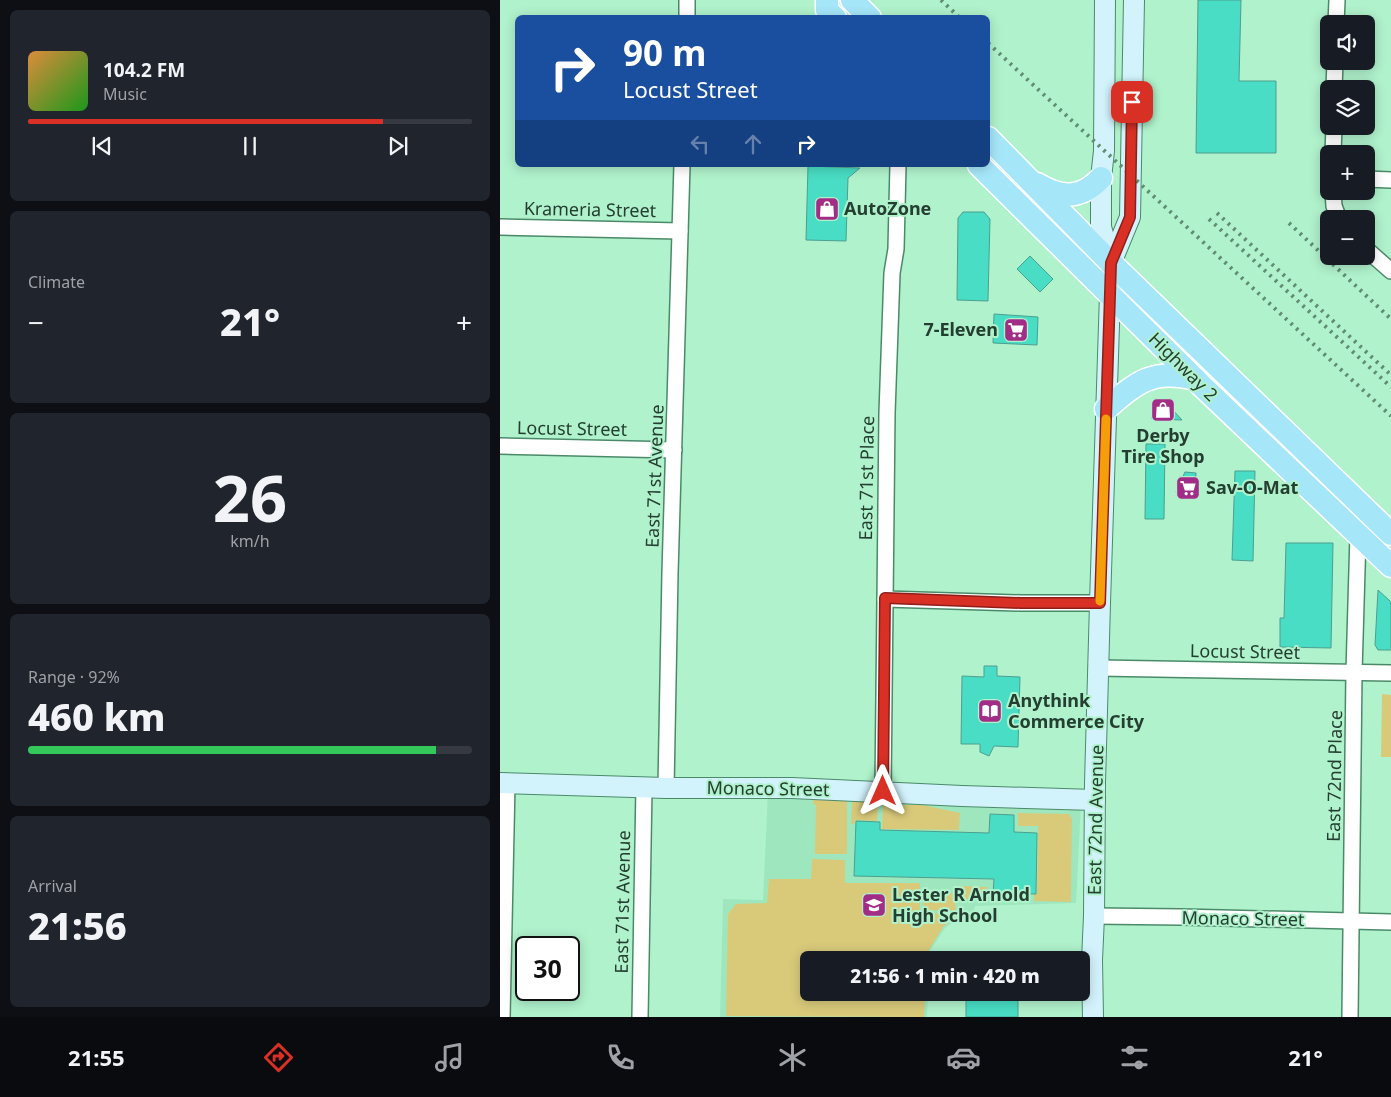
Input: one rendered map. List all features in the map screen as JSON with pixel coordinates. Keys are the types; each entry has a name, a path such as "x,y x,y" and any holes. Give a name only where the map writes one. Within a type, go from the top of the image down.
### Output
{"main road":[{"path":"828,0 827,10 832,15"},
{"path":"852,0 867,15"},
{"name":"East 72nd Avenue","path":"1093,1017 1092,960 1095,800 1111,263 1101,227 1101,178 1104,151 1105,0"},
{"name":"East 72nd Avenue","path":"1111,263 1130,217 1134,0"},
{"name":"Highway 2","path":"990,140 1111,263 1391,534"},
{"name":"Highway 2","path":"981,167 1195,379 1391,566"},
{"path":"1026,177 1047,190 1059,194 1078,194 1091,188 1101,178"},
{"path":"1106,409 1125,392 1146,379 1164,375 1176,375 1195,379"},
{"name":"Monaco Street","path":"503,783 666,788 768,787 1095,800"}],"street":[{"path":"687,15 688,0"},
{"path":"1336,0 1336,15"},
{"name":"East 71st Avenue","path":"666,788 682,167"},
{"name":"East 71st Place","path":"883,791 887,413 892,273 896,250 898,167"},
{"path":"1375,179 1391,180"},
{"name":"Krameria Street","path":"500,227 680,231"},
{"path":"1375,257 1391,271"},
{"name":"Locust Street","path":"500,446 674,450"},
{"name":"East 72nd Place","path":"1350,1017 1354,672 1358,534"},
{"path":"885,598 1021,603 1100,603"},
{"name":"Locust Street","path":"1099,668 1391,673"},
{"path":"502,1017 503,783"},
{"name":"East 71st Avenue","path":"640,1017 644,787"},
{"name":"Monaco Street","path":"1094,916 1391,922"}],"shaded area":[{"path":"1382,694 1391,695 1391,757 1381,757"},
{"name":"Lester R Arnold High School","path":"768,790 1081,804 1076,903 975,906 973,914 955,921 945,928 930,951 800,951 800,1001 928,1001 927,1017 720,1017 723,899 763,900"},
{"path":"813,799 847,801 847,854 815,854 816,805 813,804"},
{"path":"870,800 878,804 877,821 856,820 854,824 851,824 852,801"},
{"path":"883,805 923,805 960,813 959,830 882,829"},
{"path":"1018,813 1069,814 1072,819 1071,902 1034,901 1034,894 1037,894 1038,826 1018,826"},
{"path":"812,859 845,860 845,883 920,883 920,913 951,913 958,915 943,927 928,951 800,951 800,1001 925,1001 924,1017 726,1016 728,914 736,904 767,903 769,879 811,879"},
{"path":"960,886 987,887 986,899 967,900 962,898 957,893 957,888"},
{"path":"924,891 954,893 956,911 923,910"}],"building":[{"path":"1198,0 1241,0 1239,81 1276,81 1276,153 1196,153"},
{"name":"AutoZone","path":"808,167 860,168 848,178 846,241 806,240"},
{"path":"963,212 984,212 990,219 988,301 957,300 958,218"},
{"name":"7-Eleven","path":"1030,256 1053,279 1040,292 1017,269"},
{"name":"7-Eleven","path":"994,314 1038,317 1037,345 993,343"},
{"name":"Derby Tire Shop","path":"1159,402 1171,408 1182,420 1152,419 1153,404"},
{"path":"1146,444 1165,444 1164,519 1145,519"},
{"path":"1235,471 1255,471 1253,561 1232,560"},
{"name":"Sav-O-Mat","path":"1185,472 1196,473 1195,493 1176,492"},
{"path":"1286,543 1333,543 1331,648 1280,647 1280,618 1284,618"},
{"path":"1378,590 1391,602 1391,650 1378,650 1375,645"},
{"name":"Anythink Commerce City","path":"984,666 997,666 997,676 1020,677 1018,747 994,746 989,756 980,752 980,744 961,744 962,676 984,677"},
{"name":"Lester R Arnold High School","path":"990,814 1014,815 1014,832 1037,833 1036,894 993,893 994,879 854,876 856,821 880,822 880,830 989,833"},
{"path":"966,1001 1018,1001 1018,1017 966,1017"}],"railway":[{"path":"941,0 957,15"},
{"path":"990,45 1391,416"},
{"path":"1217,213 1391,375"},
{"path":"1209,219 1391,387"},
{"path":"1289,223 1391,319"}],"slow traffic":[{"path":"1100,601 1106,419"}],"place":[{"name":"AutoZone","path":"827,209"},
{"name":"7-Eleven","path":"1016,330"},
{"name":"Derby Tire Shop","path":"1163,410"},
{"name":"Sav-O-Mat","path":"1188,488"},
{"name":"Anythink Commerce City","path":"990,711"},
{"name":"Lester R Arnold High School","path":"874,905"}],"route":[{"path":"883,791 885,598 1021,603 1100,603 1111,263 1130,217 1132,102"}]}
